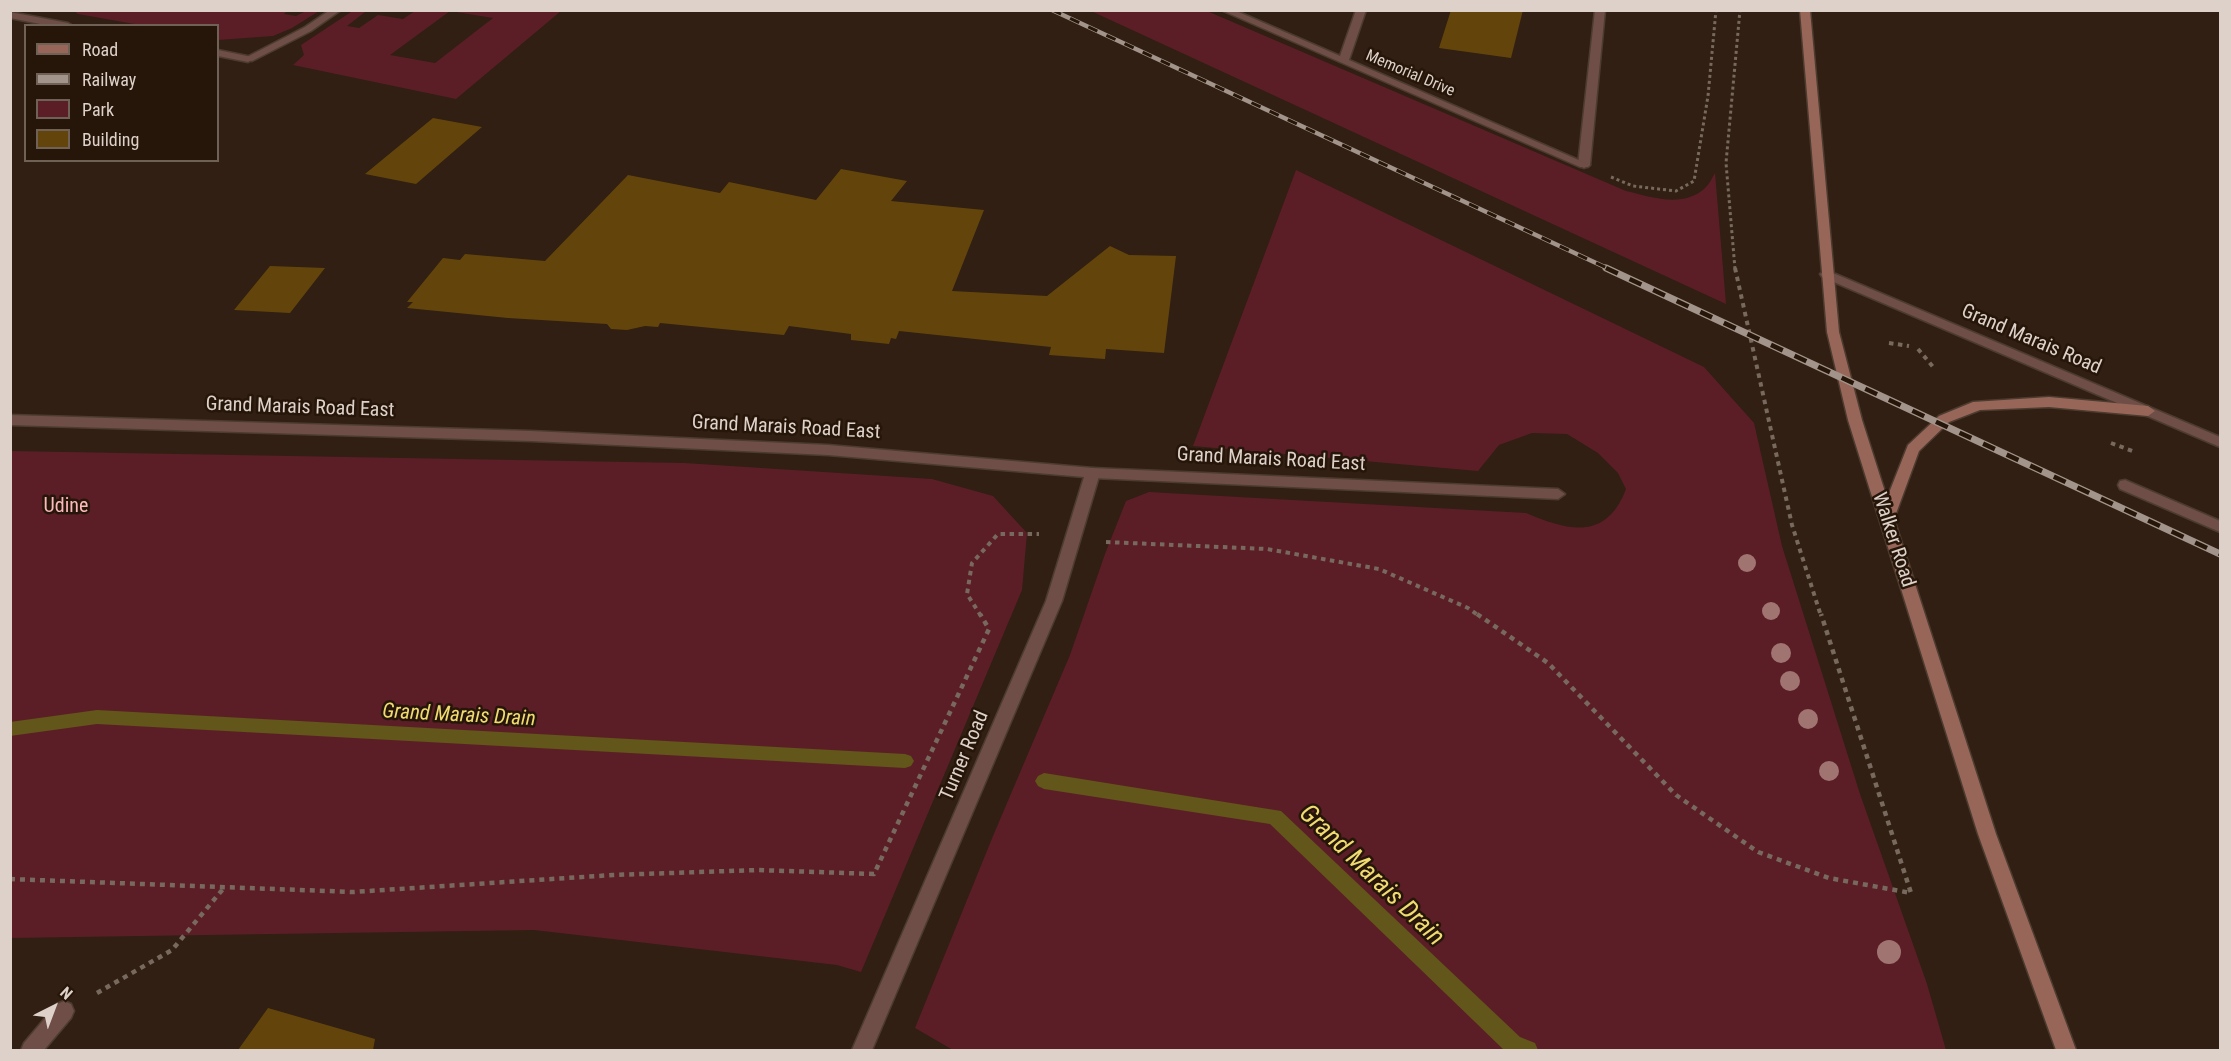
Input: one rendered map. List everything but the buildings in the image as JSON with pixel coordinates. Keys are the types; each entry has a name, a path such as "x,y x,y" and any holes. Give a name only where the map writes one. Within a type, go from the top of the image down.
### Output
{"main road":[{"name":"Walker Road","path":"1805,10 1826,274 1838,354 1855,420 1988,834 2066,1050"},
{"path":"1887,519 1913,449 1944,419 1978,405 2049,402 2148,411"}],"street":[{"path":"219,53 248,59 308,29 337,10"},
{"name":"Memorial Drive","path":"1225,10 1584,165"},
{"path":"1343,61 1361,10"},
{"path":"1584,165 1599,10"},
{"path":"11,12 60,24"},
{"name":"Grand Marais Road","path":"1826,274 2220,442"},
{"name":"Grand Marais Road East","path":"10,420 531,436 816,449 1093,472 1558,494"},
{"name":"Turner Road","path":"862,1050 1054,601 1093,472"},
{"path":"2125,485 2220,527"},
{"path":"31,1050 64,1011"}],"path":[{"path":"1584,165 1633,186 1676,191 1694,181 1703,141 1710,87 1716,10"},
{"path":"1110,542 1267,549 1379,569 1458,604 1548,663 1676,795 1758,852 1829,878 1911,893 1792,525 1733,259 1726,163 1740,10"},
{"path":"1889,343 1917,348 1934,368"},
{"path":"10,879 353,892 613,875 758,870 874,874 989,629 967,594 972,563 998,534 1027,533"},
{"path":"64,1011 172,950 224,888"}],"green space":[{"path":"288,10 284,14 296,16 306,11 319,11 292,28 273,36 219,40 219,24 134,24 78,14 74,11"},
{"path":"354,10 365,12 347,26 359,28 378,15 403,19 415,11 450,11 561,11 456,99 293,65 304,55 301,45","holes":["450,11 493,18 435,63 390,55"]},
{"path":"1091,11 1207,11 1626,191 1666,199 1686,198 1704,189 1715,173 1726,304"},
{"path":"1296,170 1704,367 1754,423 1782,546 1860,794 1927,984 1946,1050 953,1050 915,1028 1070,655 1126,501 1149,492 1526,513 1557,524 1585,527 1597,524 1608,517 1618,506 1626,489 1618,473 1598,453 1567,434 1532,433 1499,445 1478,471 1193,446"},
{"name":"Udine","path":"10,451 684,463 932,479 993,496 1027,533 1022,590 861,972 837,965 534,930 11,938"}],"waterway":[{"name":"Grand Marais Drain","path":"10,729 97,717 905,761"},
{"name":"Grand Marais Drain","path":"1044,781 1275,817 1514,1046 1528,1050"}],"railway":[{"path":"1052,10 1609,269"},
{"path":"1606,268 2220,554"}]}
